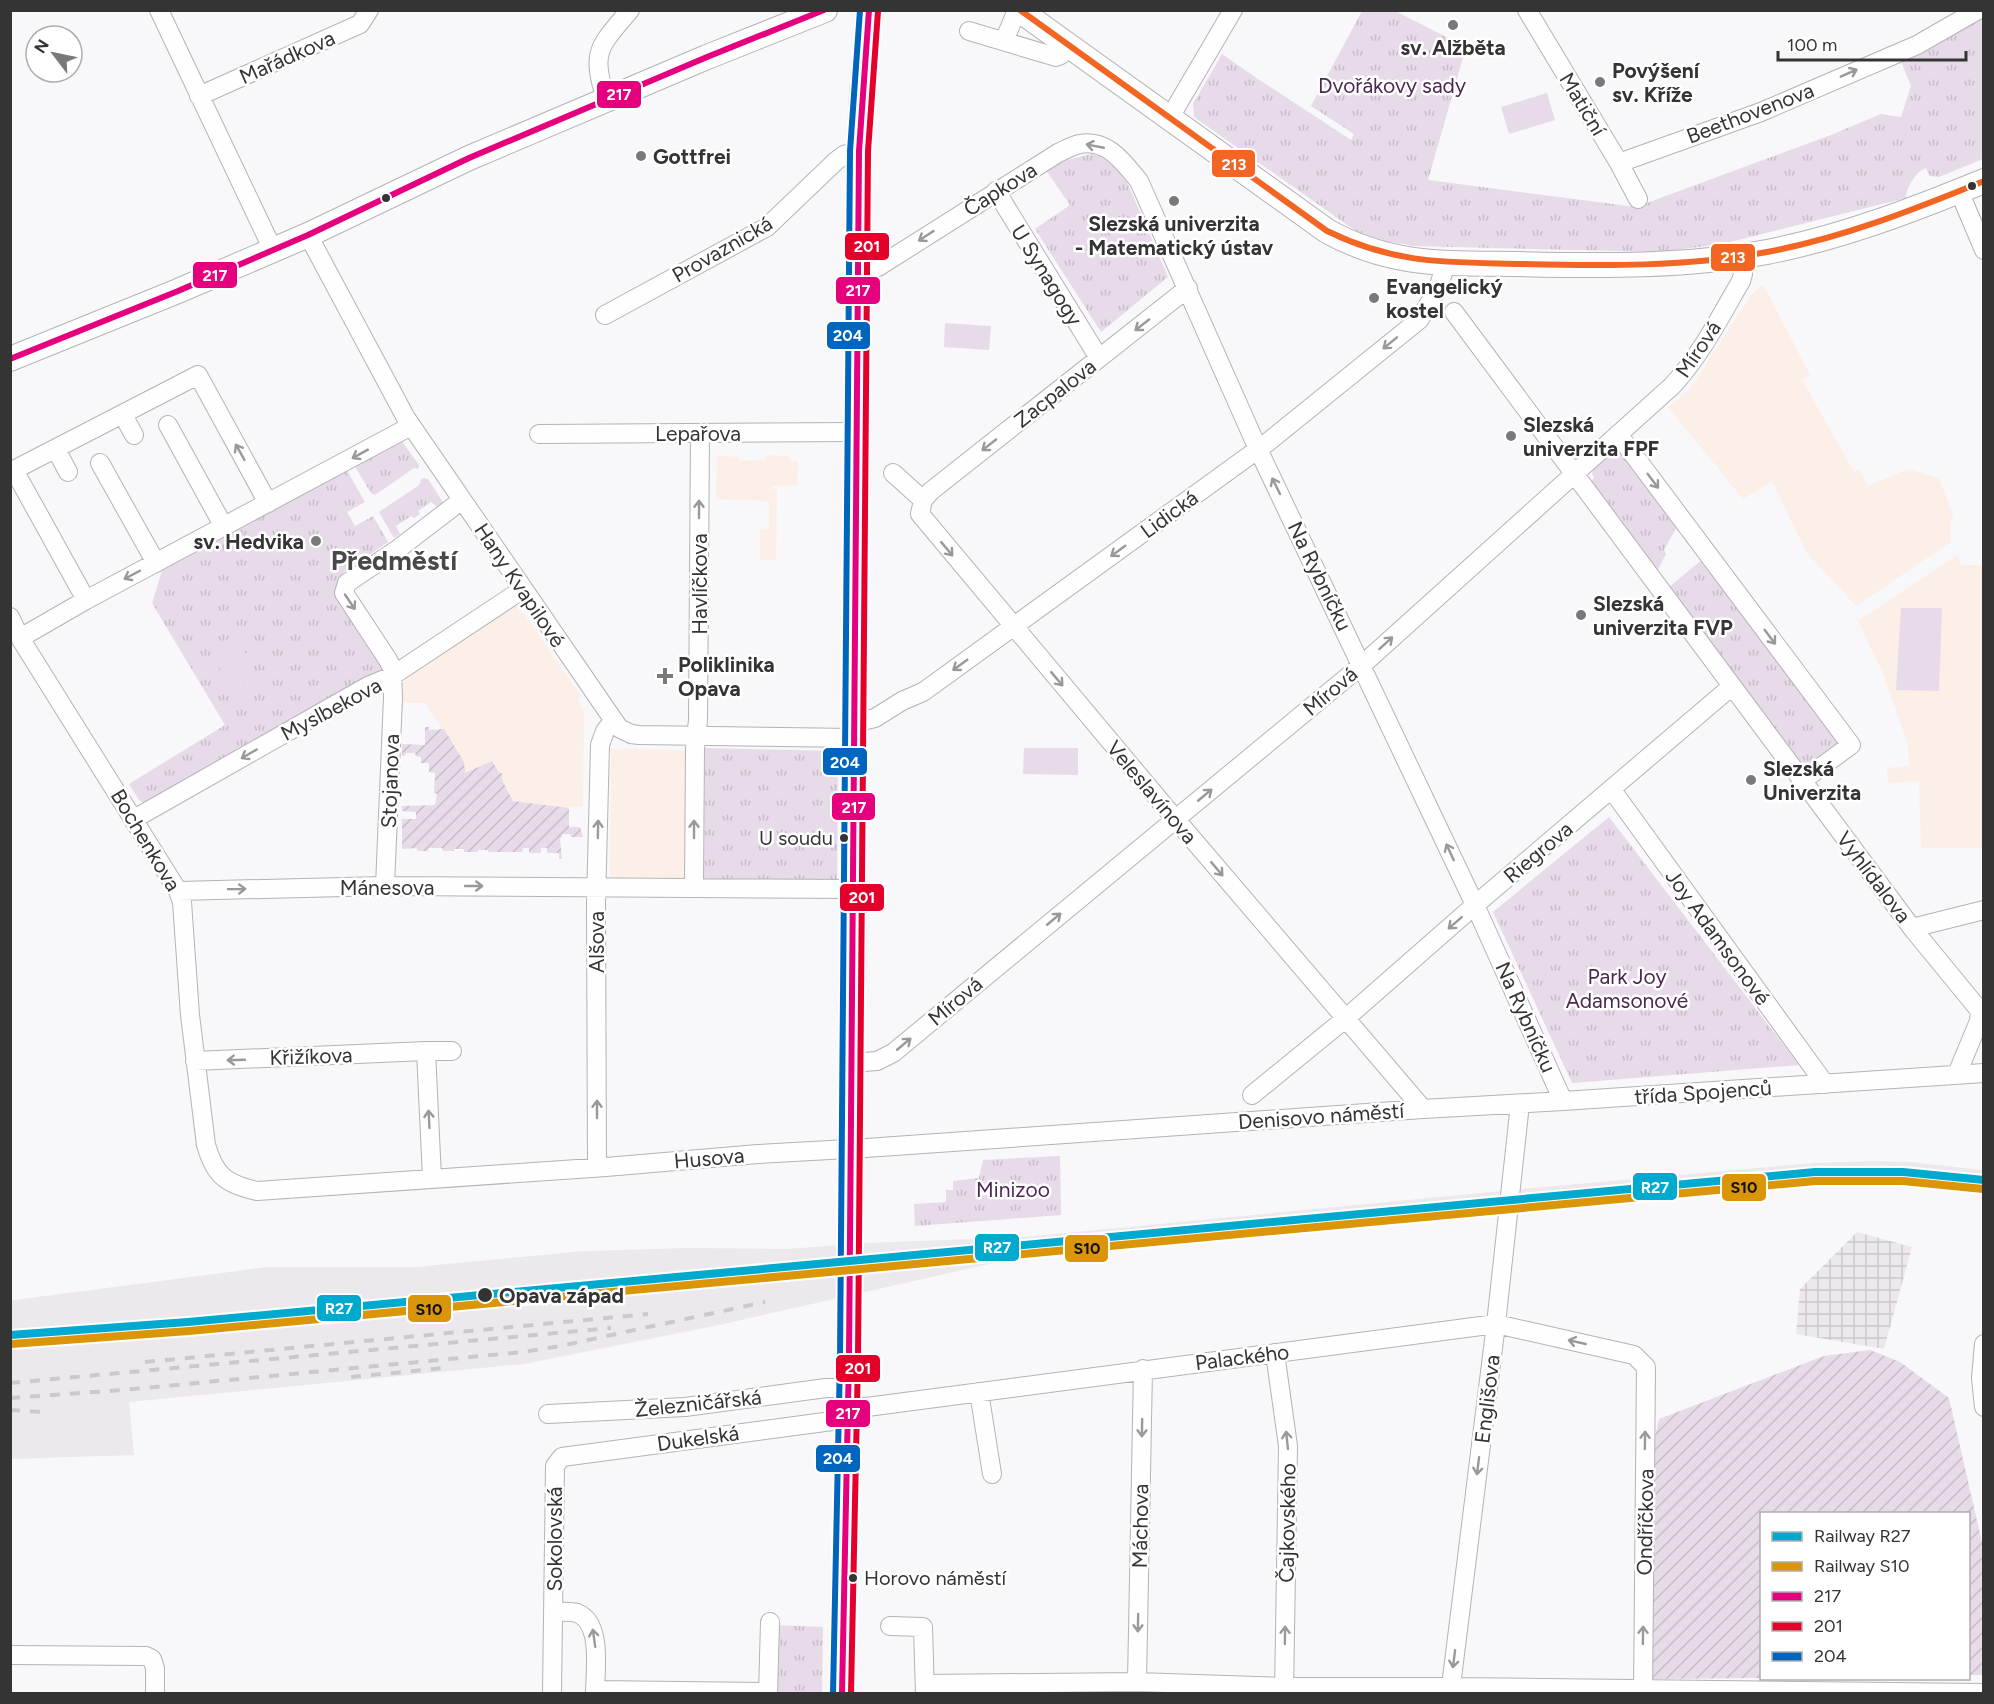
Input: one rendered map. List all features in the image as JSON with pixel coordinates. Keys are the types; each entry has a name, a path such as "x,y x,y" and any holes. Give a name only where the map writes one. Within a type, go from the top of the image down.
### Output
{"main road":[{"path":"10,359 308,235 469,158 707,57 825,10"},
{"path":"842,1694 853,889 859,151 869,10"},
{"path":"1018,10 1299,212 1341,239 1393,257 1446,263 1613,266 1670,263 1743,255 1835,236 1983,181"}],"street":[{"path":"159,10 273,250"},
{"name":"Mařádkova","path":"199,96 360,24 369,10"},
{"path":"606,100 597,70 598,59 606,40 630,10"},
{"path":"1004,41 1009,25 1018,10"},
{"path":"1169,119 1233,10"},
{"name":"Matiční","path":"1532,12 1638,199"},
{"name":"Beethovenova","path":"1618,163 1761,112 1917,45 1972,14"},
{"path":"969,31 1056,57 1061,55 1066,46"},
{"name":"Čapkova","path":"858,273 878,267 1058,153 1081,144 1100,146 1119,156 1138,181"},
{"name":"Provaznická","path":"605,315 767,226 836,161 844,155 859,151"},
{"name":"Na Rybníčku","path":"1138,181 1188,288 1258,449 1476,905 1563,1101"},
{"name":"U Synagogy","path":"996,191 1099,358"},
{"path":"1950,195 1983,250"},
{"name":"Hany Kvapilové","path":"308,235 411,426 619,728 632,734 698,735 854,730"},
{"name":"Mírová","path":"851,1063 877,1061 893,1053 1362,665 1672,386 1689,367 1741,280 1743,255"},
{"name":"Lidická","path":"854,730 902,701 923,693 1258,449 1419,320 1438,289 1446,263"},
{"name":"Zacpalova","path":"923,500 931,491 1188,288"},
{"name":"Vyhlídalova","path":"1454,312 1802,782 1912,928 1980,1011 1979,1021 1957,1074"},
{"path":"86,600 12,471 198,375 268,503"},
{"path":"154,399 224,526"},
{"path":"123,415 134,435"},
{"path":"21,638 86,600 411,426"},
{"name":"Lepařova","path":"539,434 856,432"},
{"name":"Havlíčkova","path":"694,888 695,749 698,735 700,433"},
{"path":"1618,434 1851,745 1802,782"},
{"path":"84,435 156,563"},
{"path":"56,449 68,472"},
{"path":"893,473 923,500"},
{"path":"392,676 390,663 344,593 344,588 462,500"},
{"name":"Veleslavínova","path":"923,500 920,510 922,518 1423,1109"},
{"name":"Myslbekova","path":"134,819 368,686 392,676 523,589"},
{"name":"Bochenkova","path":"10,617 178,891 182,902 195,1061 210,1161"},
{"name":"Stojanova","path":"385,886 392,676"},
{"name":"Riegrova","path":"1252,1095 1345,1019 1731,687"},
{"name":"Alšova","path":"597,1167 596,887 600,745 605,731 613,721"},
{"name":"Joy Adamsonové","path":"1612,790 1825,1084"},
{"name":"Mánesova","path":"178,891 385,886 853,889"},
{"path":"1912,928 1983,910"},
{"path":"426,1051 432,1178"},
{"name":"Křižíkova","path":"195,1061 452,1051"},
{"name":"třída Spojenců","path":"1423,1109 1983,1073"},
{"name":"Englišova","path":"1451,1690 1496,1324 1520,1104"},
{"name":"Denisovo náměstí","path":"1218,1123 1423,1109"},
{"name":"Husova","path":"210,1161 219,1174 230,1183 257,1191 1218,1123"},
{"name":"Palackého","path":"847,1404 867,1407 1496,1324 1634,1355"},
{"path":"1983,1344 1981,1378 1983,1407"},
{"name":"Čajkovského","path":"1275,1353 1288,1446 1284,1690"},
{"name":"Ondříčkova","path":"1634,1355 1646,1367 1643,1691"},
{"name":"Máchova","path":"1137,1682 1143,1369"},
{"name":"Železničářská","path":"548,1414 685,1407 826,1388 847,1404"},
{"path":"979,1392 992,1474"},
{"name":"Dukelská","path":"555,1466 562,1457 847,1404"},
{"name":"Sokolovská","path":"552,1694 555,1466"},
{"name":"Sokolovská","path":"553,1612 577,1613 590,1623 595,1636 595,1692"},
{"path":"595,1692 768,1693 770,1622"},
{"path":"890,1626 923,1627 926,1689 1050,1688 1137,1682 1284,1690 1983,1693"},
{"path":"10,1655 146,1656 152,1659 155,1668 155,1694"}],"shaded area":[{"path":"1763,285 1810,375 1802,380 1854,472 1859,469 1868,486 1908,469 1939,478 1954,519 1950,519 1951,542 1856,606 1807,553 1772,481 1743,499 1668,407 1690,389 1751,295"},
{"path":"767,455 789,456 790,461 798,461 797,485 772,486 772,489 777,489 776,560 760,560 760,530 769,528 769,501 716,499 717,456 739,457 739,461 764,460"},
{"path":"1957,555 1961,565 1983,565 1983,848 1921,848 1919,781 1888,783 1887,768 1909,766 1908,744 1882,671 1858,621"},
{"path":"513,604 518,605 581,696 577,699 584,712 583,806 569,808 513,801 499,773 470,770 464,773 464,762 425,703 403,703 403,684 407,678"},
{"path":"611,749 685,750 685,878 610,877"},
{"path":"1909,1162 1983,1170 1983,1189 1907,1181 1816,1182 1025,1256 719,1325 524,1364 129,1402 134,1455 11,1459 11,1301 22,1299 268,1267 416,1267 585,1251 691,1248 788,1249 865,1243 1024,1237 1533,1188 1814,1163"},
{"path":"1857,1232 1912,1247 1884,1349 1796,1334 1800,1289"}],"green space":[{"name":"Dvořákovy sady","path":"1362,11 1395,11 1466,47 1428,180 1636,207 1831,135 1881,114 1901,117 1911,86 1900,59 1983,13 1983,159 1939,177 1930,176 1926,168 1922,170 1912,180 1906,198 1722,244 1660,252 1416,246 1383,241 1356,231 1194,117 1193,104 1222,54 1351,140 1354,134 1311,106"},
{"path":"1547,93 1555,120 1509,134 1501,107"},
{"path":"1092,154 1102,155 1112,160 1124,175 1168,277 1101,332 1035,229 1070,205 1046,170 1067,160"},
{"path":"945,323 991,326 989,350 944,347"},
{"path":"398,436 419,465 418,469 414,468 375,495 371,493 354,465"},
{"path":"1619,446 1678,525 1664,550 1666,554 1657,571 1590,482 1594,478 1593,469"},
{"path":"346,469 365,502 347,512 355,526 373,516 388,542 343,573 338,582 337,591 387,668 144,803 139,800 129,784 225,725 152,603 163,568"},
{"path":"423,478 428,479 444,504 438,508 431,502 418,511 420,514 414,518 411,516 396,526 400,534 394,538 379,512 418,486"},
{"path":"1703,559 1841,742 1805,768 1669,587"},
{"path":"1901,608 1942,608 1939,691 1896,690"},
{"path":"235,635 259,677 233,692 209,650"},
{"path":"425,727 429,727 429,730 444,729 464,762 465,773 492,761 499,773 502,773 502,780 513,801 569,808 569,827 580,827 583,837 562,834 560,838 562,859 559,859 559,853 547,853 547,848 541,848 541,853 529,853 529,848 523,848 522,852 478,850 478,852 464,852 464,849 443,851 442,848 429,848 428,851 417,851 417,848 402,849 402,819 416,819 416,812 402,811 402,806 435,805 437,794 434,793 435,773 429,772 429,763 421,763 421,757 416,756 415,753 406,753 402,756 402,744 425,745"},
{"path":"705,748 831,751 838,758 837,880 704,880"},
{"path":"1024,748 1078,748 1078,775 1023,774"},
{"name":"Park Joy Adamsonové","path":"1609,817 1799,1065 1572,1083 1493,912"},
{"name":"Minizoo","path":"1060,1156 1061,1215 915,1226 914,1204 946,1202 946,1190 953,1190 953,1181 979,1178 983,1160"},
{"path":"1870,1350 1900,1362 1949,1398 1983,1547 1983,1675 1970,1675 1970,1512 1760,1512 1760,1678 1652,1679 1652,1450 1659,1419 1824,1356"},
{"path":"772,1625 823,1627 822,1693 771,1694"}],"railway":[{"path":"10,1398 123,1390 523,1352 765,1302"},
{"path":"145,1362 648,1314"},
{"path":"10,1383 611,1328"},
{"path":"351,1377 444,1368"},
{"path":"10,1410 42,1412"}],"rail line":[{"name":"R27","path":"10,1335 188,1322 1815,1172 1903,1172 1984,1180"},
{"name":"S10","path":"11,1344 189,1331 1815,1181 1903,1181 1983,1189"}],"transit line":[{"name":"217","path":"10,359 308,235 469,158 824,10"},
{"name":"204","path":"833,1694 840,1358 850,151 860,10"},
{"name":"217","path":"842,1694 849,1358 859,151 869,10"},
{"name":"213","path":"1020,10 1327,231 1352,242 1400,256 1446,262 1584,265 1676,263 1737,257 1795,246 1850,231 1904,213 1984,181"},
{"name":"201","path":"851,1694 858,1358 868,151 878,11"}],"place":[{"name":"sv. Alžběta","path":"1453,25"},
{"name":"Povýšení sv. Kříže","path":"1600,82"},
{"name":"Gottfrei","path":"641,156"},
{"name":"Slezská univerzita - Matematický ústav","path":"1174,201"},
{"name":"Evangelický kostel","path":"1374,298"},
{"name":"Slezská univerzita FPF","path":"1511,436"},
{"name":"sv. Hedvika","path":"316,541"},
{"name":"Slezská univerzita FVP","path":"1581,615"},
{"name":"Poliklinika Opava","path":"665,676"},
{"name":"Slezská Univerzita","path":"1751,780"},
{"name":"U soudu","path":"844,838"},
{"name":"Opava západ","path":"485,1295"},
{"name":"Horovo náměstí","path":"853,1578"}],"district":[{"name":"Předměstí","path":"394,560"}]}
